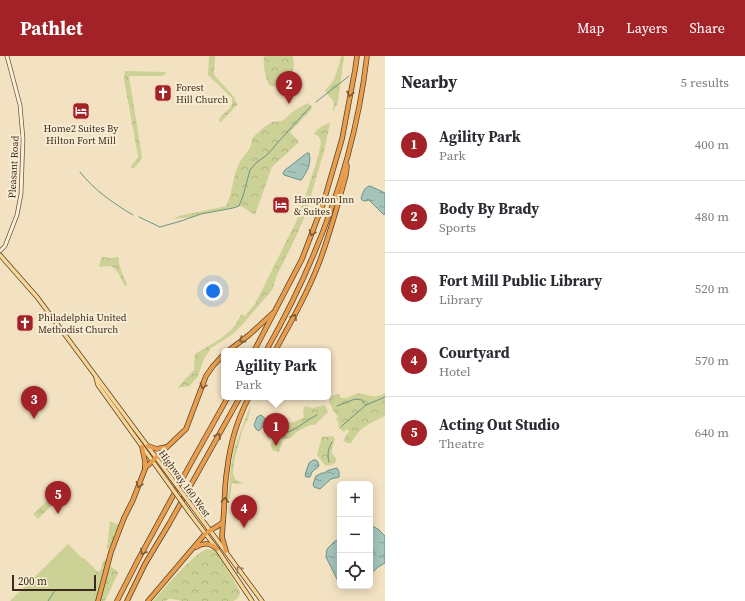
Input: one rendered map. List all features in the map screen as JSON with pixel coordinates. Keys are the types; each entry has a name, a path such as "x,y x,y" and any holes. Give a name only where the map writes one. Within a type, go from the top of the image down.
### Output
{"highway":[{"path":"256,348 302,259 323,204 342,139 355,70 356,56"},
{"path":"268,348 299,288 320,241 352,142 367,56"},
{"path":"277,348 300,306 318,264 331,227 346,175 348,156"},
{"path":"232,348 249,336 276,310"},
{"path":"98,601 111,552 145,469 148,464 153,462 186,429 206,376 221,357"},
{"path":"117,601 226,400"},
{"path":"127,601 145,564 238,400"},
{"path":"226,551 222,537 226,471 239,419 248,400"},
{"path":"148,446 163,449 168,446"},
{"path":"142,447 145,469"},
{"path":"148,601 205,534 209,530 218,527 224,522"},
{"path":"191,551 205,543 211,544 217,549"}],"main road":[{"name":"Pleasant Road","path":"0,251 5,246 17,214 21,194 23,139 20,105 7,56"},
{"name":"Highway 160 West","path":"0,255 37,296 262,601"},
{"name":"Highway 160 West","path":"96,375 98,385 217,549 252,601"}],"green space":[{"path":"209,56 215,56 215,76 235,98 237,103 237,105 221,122 219,122 219,120 232,105 232,98 208,75"},
{"path":"264,56 293,56 293,70 282,83 270,86 265,72"},
{"path":"341,56 344,56 338,102 333,112 334,102 325,91 334,78"},
{"path":"125,71 166,73 163,76 129,76 142,157 134,168 131,168 131,166 138,156 124,79"},
{"path":"308,103 312,108 311,110 290,132 299,142 272,167 255,215 241,206 201,214 194,217 173,219 179,216 226,206 236,171 240,162 249,150 252,143 252,138 272,122 282,121 295,110"},
{"path":"330,123 324,151 305,216 277,275 272,290 235,332 211,348 204,359 197,378 189,386 177,388 194,370 195,354 228,333 238,321 241,314 245,316 255,304 297,220 318,157 321,143 318,136 314,134 319,128"},
{"path":"103,257 119,258 119,263 127,286 125,286 114,268 109,266 99,267"},
{"path":"359,393 378,396 385,393 385,416 362,429 351,443 343,441 349,431 347,429 344,432 339,428 338,421 336,419 338,417 329,401 335,394 339,394 341,398 346,398"},
{"path":"325,405 328,412 315,425 310,425 298,431 290,438 276,441 267,438 267,431 274,418 286,422 293,422 304,417 303,410 305,406 313,408"},
{"path":"250,406 248,419 243,428 234,461 233,473 235,479 244,484 232,483 230,499 228,500 234,449"},
{"path":"333,436 335,439 332,447 332,454 336,458 336,462 326,466 317,455 322,437"},
{"path":"283,440 279,452 272,450 272,447 270,446 272,442"},
{"path":"49,499 54,503 38,519 33,514"},
{"path":"110,521 120,524 115,533 112,544 107,549"},
{"path":"68,544 107,584 101,601 10,601"},
{"path":"207,549 214,550 218,554 240,591 237,598 233,601 182,601 168,599 166,601 153,601 187,564"},
{"path":"82,558 84,558 97,571 100,571 104,560 106,559 107,564 117,571 118,573 105,601 84,601"}],"water":[{"path":"309,153 310,157 309,164 307,171 301,180 284,175 283,173 285,170"},
{"path":"370,186 385,193 384,215 369,200 365,201 361,198 365,189"},
{"path":"261,415 267,421 259,431 254,425 257,417"},
{"path":"313,460 318,462 319,466 312,472 310,477 306,477 305,475 309,463"},
{"path":"337,468 339,477 331,479 320,489 314,487 313,484 316,476"},
{"path":"373,526 385,536 385,555 383,555 385,557 385,563 373,572 373,555 375,553 373,552"},
{"path":"337,540 337,579 326,557 327,549"}],"waterway":[{"path":"316,102 349,76"},
{"path":"139,217 160,227 201,214 239,206 250,170 256,163 268,154 311,106"},
{"path":"80,172 91,185 104,196 133,215"},
{"path":"341,427 366,405 385,397"},
{"path":"337,406 355,399 362,400 366,405"},
{"path":"277,434 293,430 317,415"},
{"path":"329,462 328,452 332,442"},
{"path":"48,601 56,589"}],"place":[{"name":"Forest Hill Church","path":"163,93"},
{"name":"Body By Brady","path":"289,104"},
{"name":"Home2 Suites By Hilton Fort Mill","path":"81,111"},
{"name":"Hampton Inn & Suites","path":"281,205"},
{"name":"Philadelphia United Methodist Church","path":"25,323"},
{"name":"Fort Mill Public Library","path":"34,419"},
{"name":"Agility Park","path":"276,446"},
{"name":"Acting Out Studio","path":"58,514"},
{"name":"Courtyard","path":"244,528"}]}
